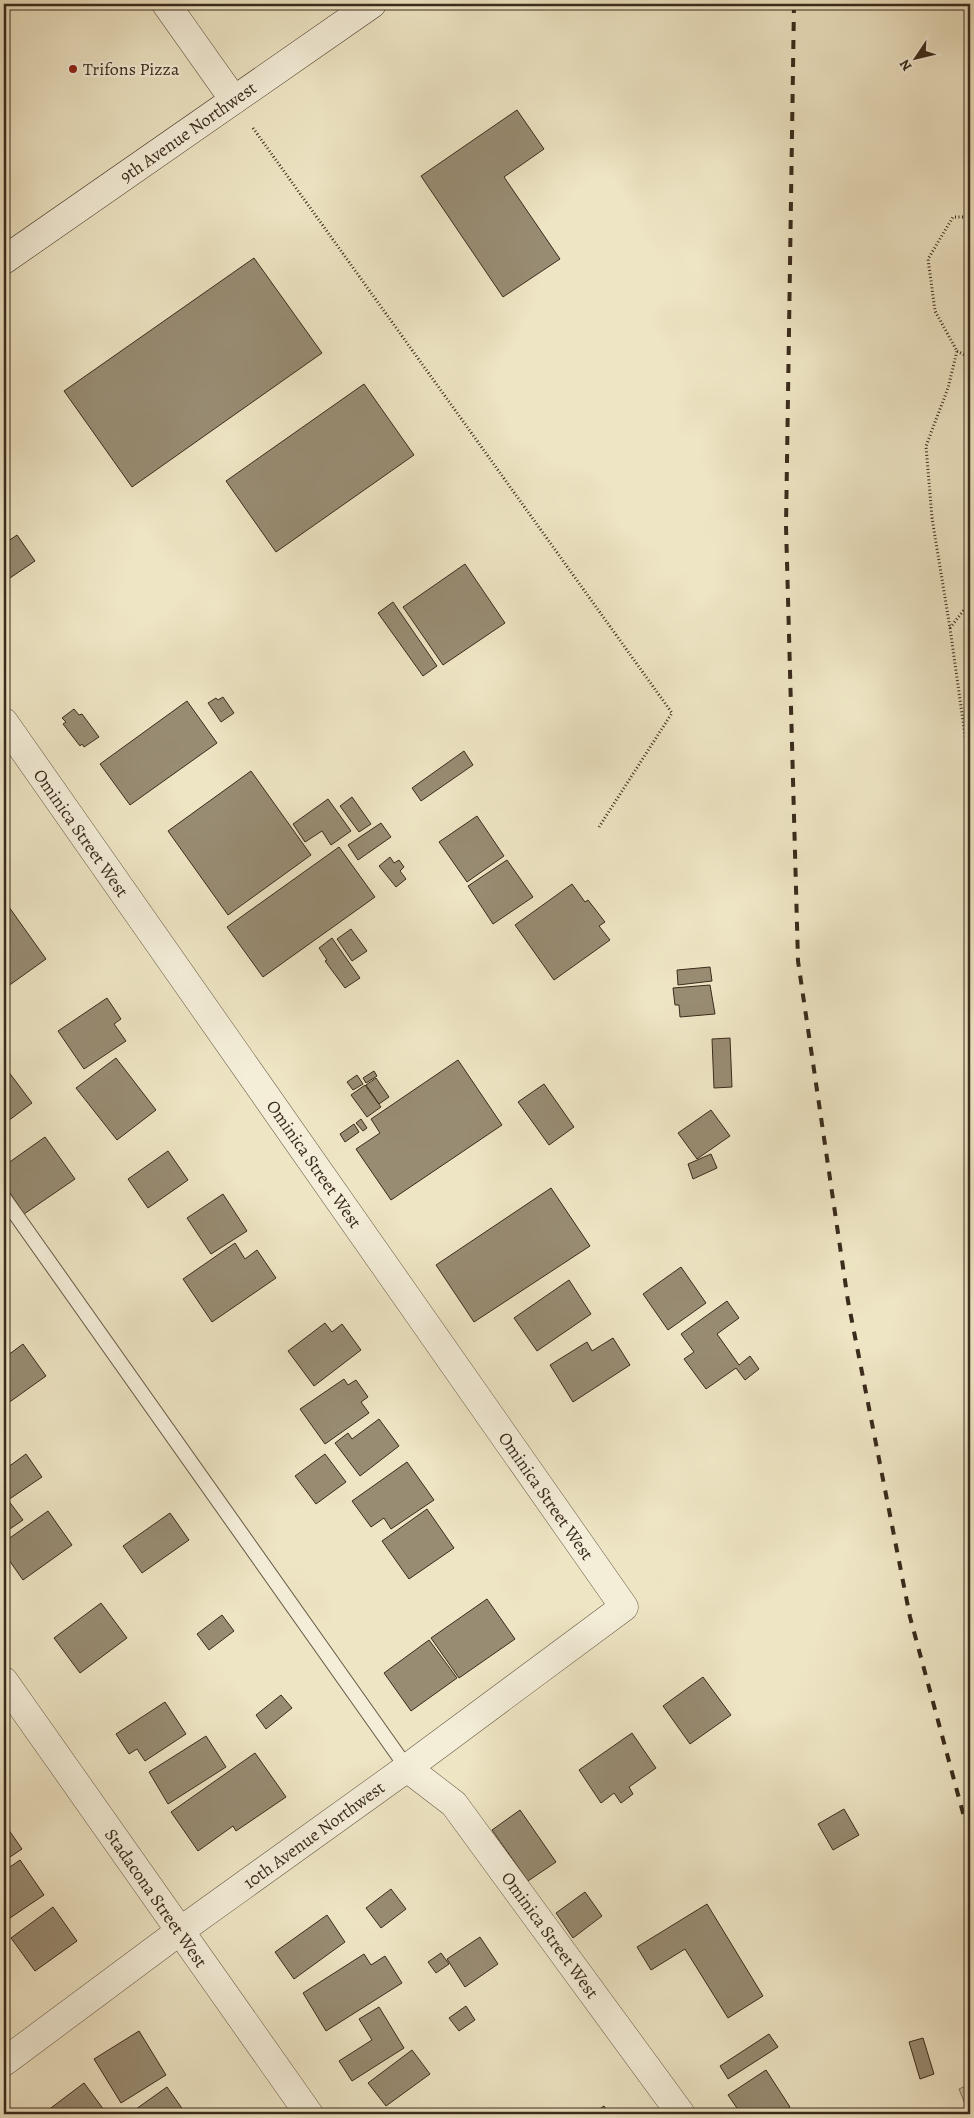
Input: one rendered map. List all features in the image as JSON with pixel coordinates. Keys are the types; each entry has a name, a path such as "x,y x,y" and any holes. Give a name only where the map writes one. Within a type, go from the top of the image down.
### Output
{"street":[{"path":"166,4 234,100"},
{"name":"9th Avenue Northwest","path":"4,260 372,4"},
{"name":"Ominica Street West","path":"4,722 624,1607"},
{"name":"10th Avenue Northwest","path":"4,2062 624,1607"},
{"name":"Stadacona Street West","path":"4,1681 309,2114"},
{"name":"Ominica Street West","path":"407,1768 454,1804 681,2114"}],"lane":[{"path":"4,1198 407,1768"}],"path":[{"path":"234,100 672,713 599,827"},
{"path":"970,217 953,217 928,259 935,311 957,352 970,358"},
{"path":"957,352 948,388 926,446 932,518 970,771"},
{"path":"950,628 970,602"}],"shaded area":[{"path":"970,2084 970,2114 969,2114 959,2089"}],"building":[{"path":"517,110 544,149 504,177 560,259 503,297 421,176"},
{"path":"254,258 322,353 132,487 64,391"},
{"path":"364,384 414,455 276,552 226,481"},
{"path":"17,535 35,561 4,582 4,544"},
{"path":"465,564 505,623 443,665 403,607"},
{"path":"393,602 437,666 423,676 378,613"},
{"path":"223,697 234,713 221,722 208,703 216,698 218,700"},
{"path":"187,701 217,743 130,805 100,764"},
{"path":"74,709 79,715 82,714 99,737 84,747 82,744 80,746 63,724 66,722 62,718"},
{"path":"464,751 473,765 421,801 412,788"},
{"path":"251,771 311,855 228,915 168,831"},
{"path":"352,797 371,824 359,832 340,806"},
{"path":"328,799 351,831 331,845 322,831 305,842 293,824"},
{"path":"477,816 504,856 467,882 439,842"},
{"path":"381,823 391,837 358,860 348,845"},
{"path":"339,847 375,897 263,977 227,927"},
{"path":"390,857 394,863 399,860 404,867 400,871 406,879 396,887 379,866"},
{"path":"507,860 533,897 493,924 468,886"},
{"path":"572,884 585,902 588,900 605,922 599,926 610,940 554,980 515,925"},
{"path":"4,900 46,959 4,989"},
{"path":"351,929 367,951 352,961 337,939"},
{"path":"332,938 360,978 345,988 325,961 327,960 319,948"},
{"path":"710,967 712,981 678,985 677,970"},
{"path":"710,985 715,1014 680,1017 679,1005 675,1005 673,988"},
{"path":"107,998 121,1019 114,1024 126,1041 84,1069 58,1031"},
{"path":"730,1038 732,1087 714,1088 712,1039"},
{"path":"116,1058 156,1110 117,1140 76,1088"},
{"path":"458,1060 502,1125 391,1200 356,1149 380,1133 371,1119"},
{"path":"4,1068 32,1103 4,1124"},
{"path":"374,1071 377,1076 366,1083 363,1078"},
{"path":"357,1075 363,1084 353,1090 347,1082"},
{"path":"376,1078 389,1097 379,1104 366,1085"},
{"path":"544,1084 574,1127 549,1145 518,1102"},
{"path":"365,1085 381,1107 367,1117 351,1095"},
{"path":"711,1110 730,1136 697,1159 678,1133"},
{"path":"361,1119 367,1128 363,1131 356,1123"},
{"path":"354,1124 359,1132 345,1142 340,1134"},
{"path":"45,1137 75,1179 24,1214 4,1184 4,1166"},
{"path":"168,1151 188,1180 148,1208 128,1179"},
{"path":"711,1154 717,1168 693,1179 688,1164"},
{"path":"551,1188 590,1246 474,1322 436,1265"},
{"path":"223,1194 247,1231 211,1254 187,1218"},
{"path":"235,1243 245,1259 257,1250 276,1278 212,1322 183,1279"},
{"path":"681,1267 706,1303 668,1330 643,1294"},
{"path":"569,1280 591,1314 537,1351 514,1318"},
{"path":"727,1301 739,1318 717,1334 739,1365 750,1356 759,1369 745,1380 736,1368 706,1389 684,1359 694,1352 681,1334"},
{"path":"325,1323 332,1332 342,1324 361,1350 314,1386 288,1351"},
{"path":"613,1338 630,1365 573,1402 550,1365 587,1342 592,1351"},
{"path":"23,1344 46,1376 4,1406 4,1358"},
{"path":"344,1379 348,1385 356,1380 368,1397 361,1402 369,1413 325,1444 300,1409"},
{"path":"379,1419 399,1446 360,1476 335,1443 348,1433 352,1439"},
{"path":"26,1454 42,1477 8,1500 23,1520 4,1533 4,1470"},
{"path":"325,1454 346,1482 316,1504 295,1476"},
{"path":"407,1462 434,1500 391,1529 384,1518 371,1527 352,1501"},
{"path":"427,1509 454,1548 409,1579 382,1541"},
{"path":"48,1511 72,1545 23,1580 4,1553 4,1542"},
{"path":"170,1513 189,1540 142,1573 123,1546"},
{"path":"487,1599 515,1639 459,1678 431,1638"},
{"path":"101,1603 127,1638 80,1673 54,1638"},
{"path":"222,1615 234,1631 209,1650 197,1634"},
{"path":"429,1640 457,1678 411,1711 384,1673"},
{"path":"703,1677 731,1715 690,1744 663,1706"},
{"path":"281,1695 292,1708 266,1729 256,1715"},
{"path":"165,1702 186,1734 145,1761 137,1749 129,1754 116,1734"},
{"path":"632,1733 656,1768 629,1787 633,1794 621,1803 614,1793 601,1803 579,1770"},
{"path":"206,1736 226,1767 168,1804 149,1772"},
{"path":"255,1753 286,1797 236,1831 233,1826 198,1851 171,1812"},
{"path":"844,1809 859,1835 833,1850 818,1824"},
{"path":"520,1810 556,1862 528,1881 492,1830"},
{"path":"4,1823 22,1849 4,1861"},
{"path":"20,1860 44,1895 4,1922 4,1871"},
{"path":"391,1889 406,1909 381,1928 366,1908"},
{"path":"585,1892 602,1916 573,1938 556,1913"},
{"path":"707,1904 763,1996 728,2018 685,1949 651,1970 637,1947"},
{"path":"53,1907 77,1941 35,1971 11,1938"},
{"path":"327,1915 345,1942 294,1979 275,1952"},
{"path":"480,1937 498,1964 465,1987 447,1959"},
{"path":"441,1953 449,1964 436,1973 428,1962"},
{"path":"364,1954 371,1965 385,1956 402,1983 326,2031 303,1993"},
{"path":"466,2006 475,2020 459,2031 449,2018"},
{"path":"379,2007 404,2048 352,2081 339,2061 372,2040 359,2019"},
{"path":"139,2031 166,2075 121,2103 94,2059"},
{"path":"769,2034 778,2047 728,2079 720,2066"},
{"path":"923,2038 934,2074 920,2079 909,2042"},
{"path":"412,2050 430,2074 386,2106 368,2083"},
{"path":"766,2070 790,2107 779,2114 741,2114 728,2095"},
{"path":"84,2083 107,2114 43,2114"},
{"path":"167,2087 186,2114 129,2114"},
{"path":"604,2106 609,2114 592,2114"}],"railway":[{"path":"794,4 786,526 798,961 848,1301 910,1617 970,1839"}],"place":[{"name":"Trifons Pizza","path":"73,69"}]}
